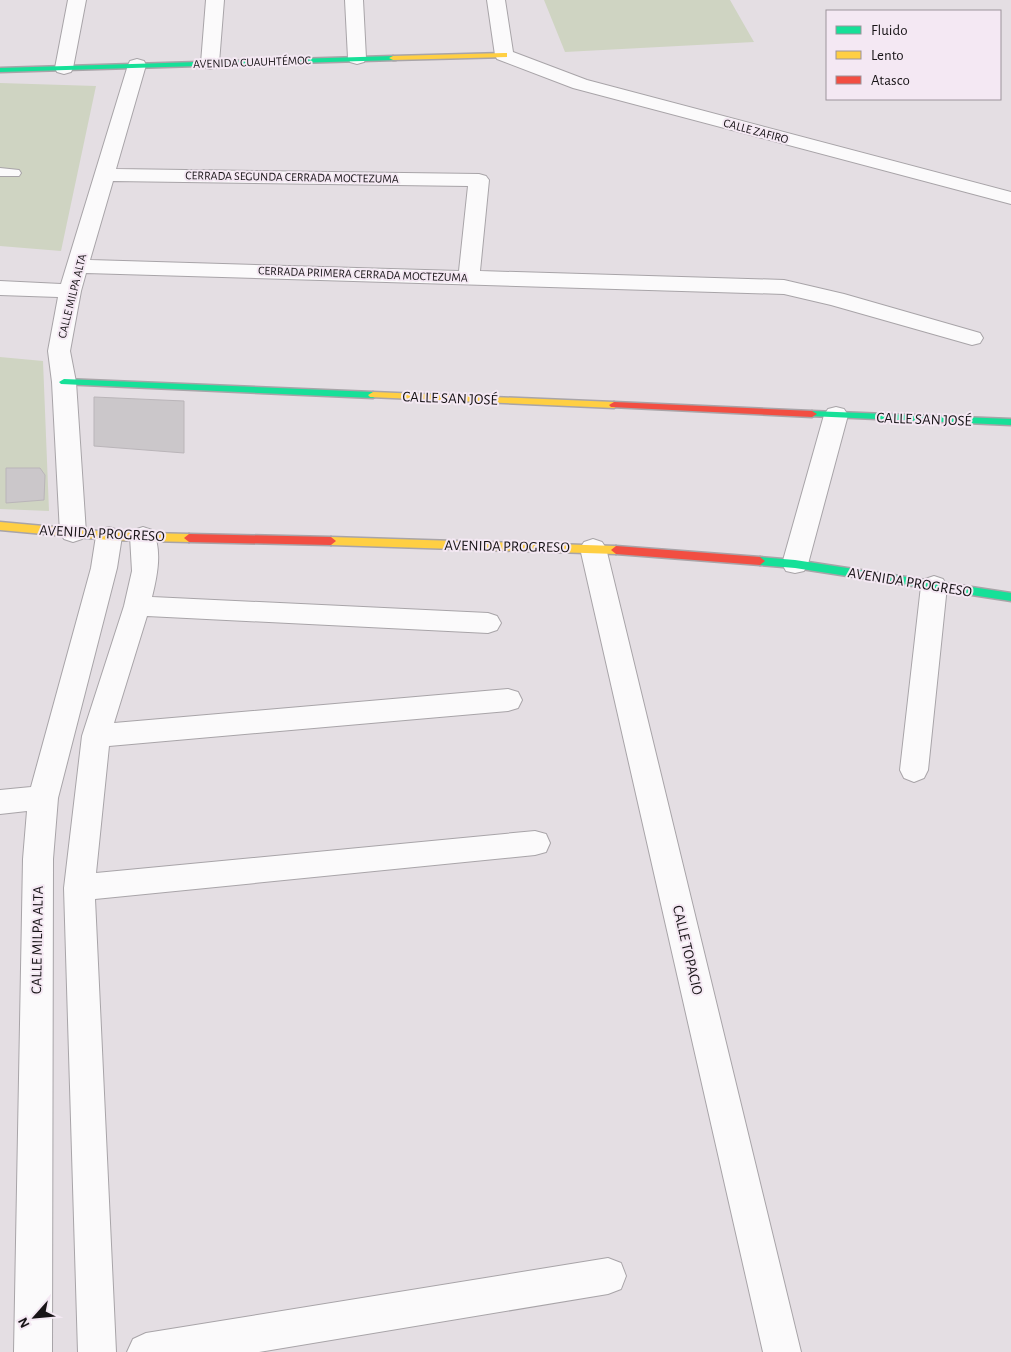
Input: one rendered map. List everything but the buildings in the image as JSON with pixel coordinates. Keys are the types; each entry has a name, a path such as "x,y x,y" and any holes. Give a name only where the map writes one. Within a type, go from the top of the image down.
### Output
{"street":[{"path":"64,68 77,0"},
{"path":"210,63 215,0"},
{"path":"354,0 357,58"},
{"path":"496,0 504,55"},
{"name":"AVENIDA CUAUHTÉMOC","path":"0,70 504,55"},
{"name":"CALLE ZAFIRO","path":"504,55 580,84 1011,198"},
{"name":"CALLE MILPA ALTA","path":"73,533 64,382 59,351 70,291 137,65"},
{"name":"CERRADA SEGUNDA CERRADA MOCTEZUMA","path":"105,175 480,180 469,278"},
{"name":"CERRADA PRIMERA CERRADA MOCTEZUMA","path":"78,266 784,288 836,298 972,338"},
{"path":"0,288 70,291"},
{"name":"CALLE SAN JOSÉ","path":"64,382 1011,422"},
{"path":"795,564 836,415"},
{"name":"AVENIDA PROGRESO","path":"0,526 109,536 594,548 795,564 1011,597"},
{"name":"CALLE MILPA ALTA","path":"33,1352 38,859 43,798 104,568 109,536"},
{"path":"96,1352 79,888 96,736 137,606 145,571 143,536"},
{"name":"CALLE TOPACIO","path":"594,548 782,1352"},
{"path":"914,770 934,586"},
{"path":"137,606 488,623"},
{"path":"96,736 508,700"},
{"path":"0,802 43,798"},
{"path":"79,888 535,843"},
{"path":"146,1352 608,1276"}],"green space":[{"path":"544,0 730,0 754,42 565,52"},
{"path":"0,83 96,86 61,251 0,246"},
{"path":"0,357 43,361 49,511 0,509"}],"traffic: fast":[{"path":"0,70 393,58"},
{"path":"64,382 373,395"},
{"path":"812,414 1011,422"},
{"path":"760,561 795,564 1011,597"}],"traffic: slow":[{"path":"393,58 504,55"},
{"path":"373,395 614,405"},
{"path":"0,526 109,536 189,538"},
{"path":"331,541 616,550"}],"traffic: jam":[{"path":"614,405 812,414"},
{"path":"189,538 331,541"},
{"path":"616,550 760,561"}]}
